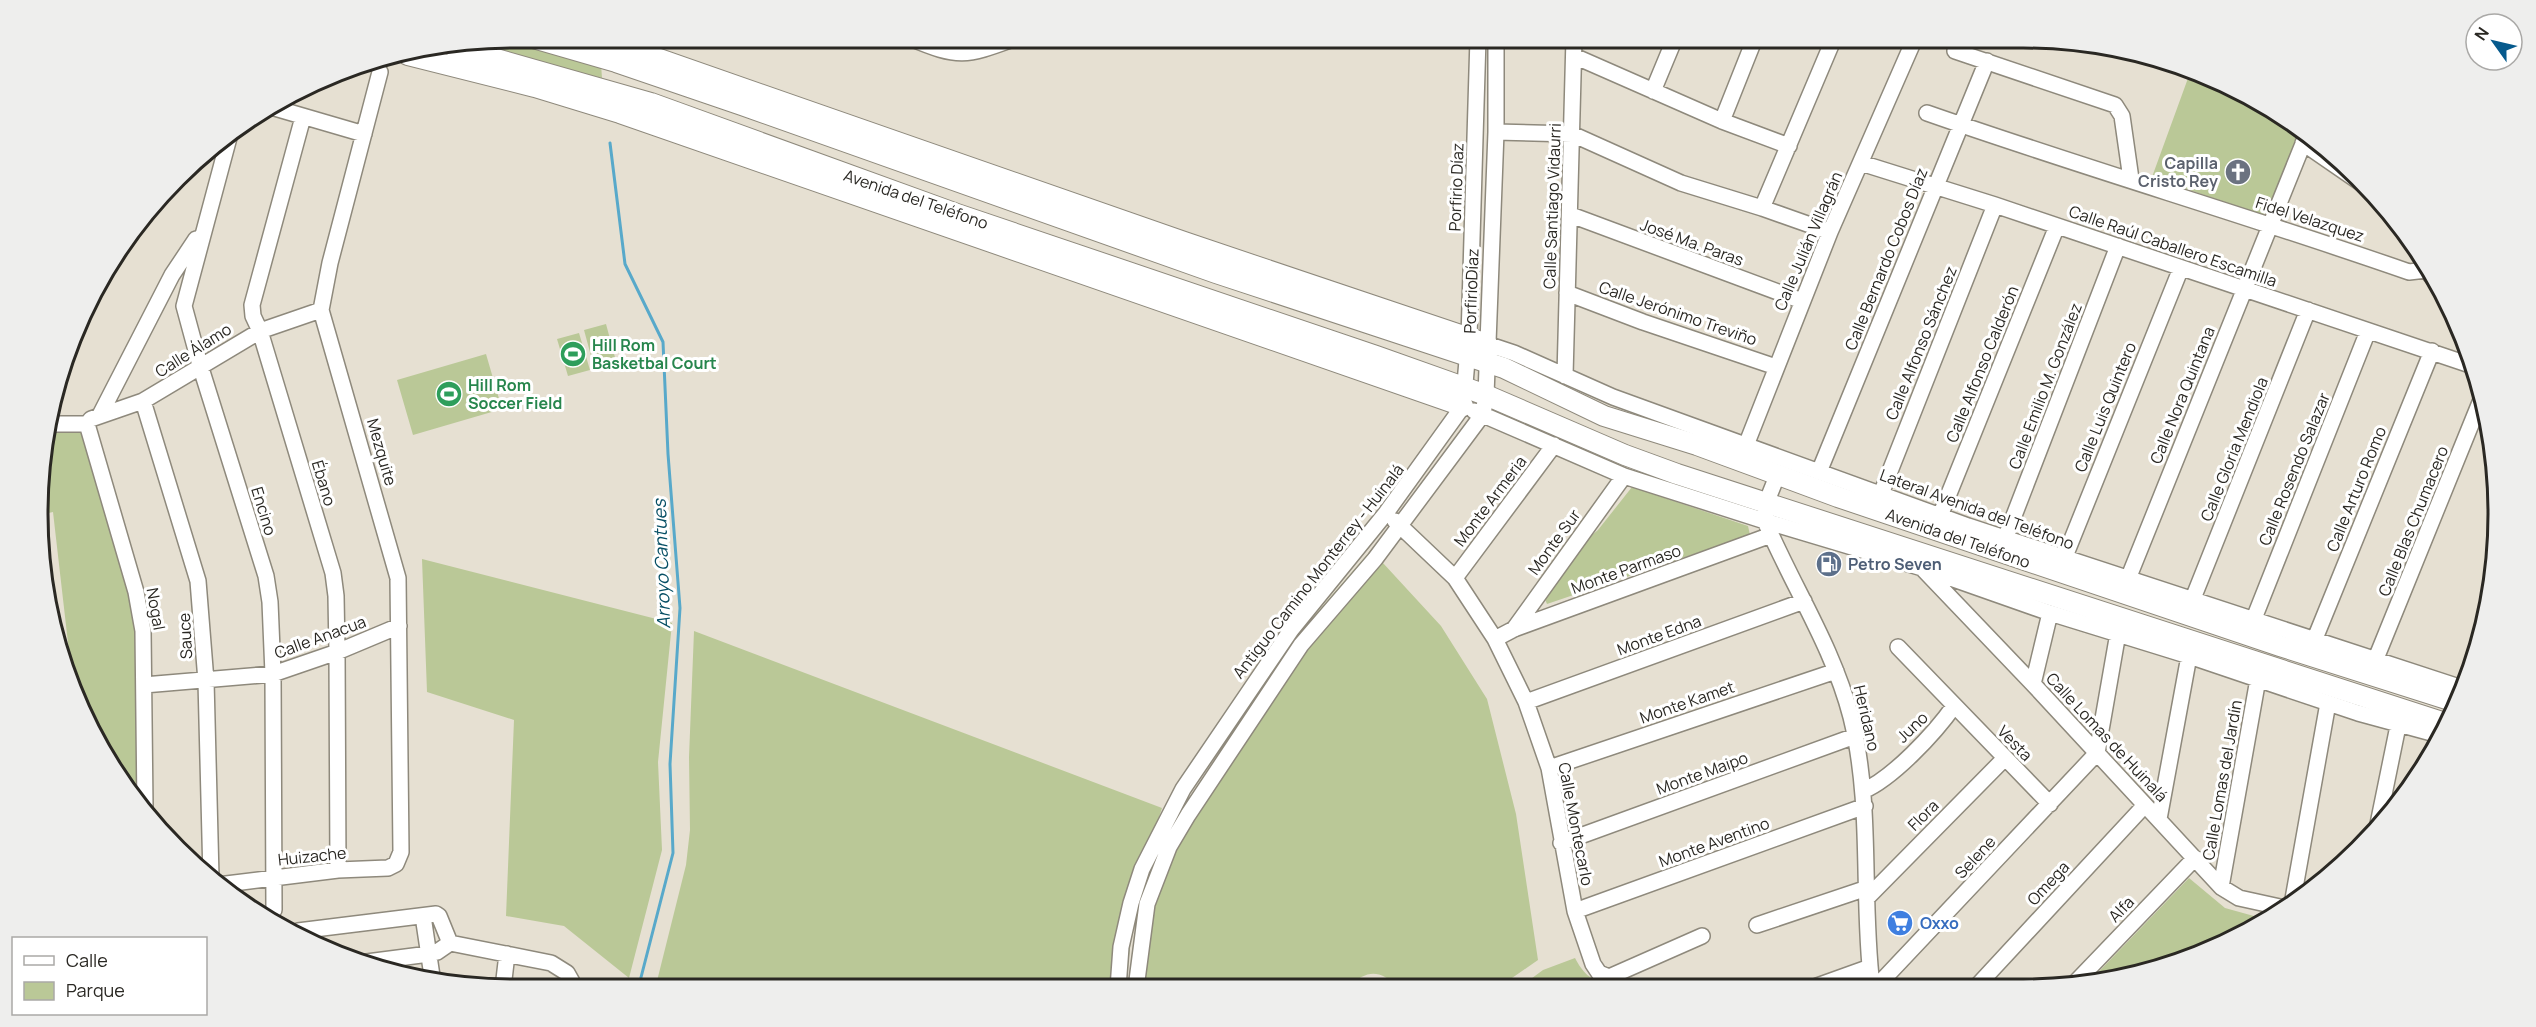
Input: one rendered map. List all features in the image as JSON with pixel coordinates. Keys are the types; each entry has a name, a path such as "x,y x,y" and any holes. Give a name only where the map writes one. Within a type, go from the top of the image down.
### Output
{"main road":[{"path":"590,48 618,53 1181,250"},
{"path":"612,48 618,53"},
{"name":"Avenida del Teléfono","path":"467,51 608,89 735,143 957,214 1242,321 1376,356 1464,397 1677,474 1767,519 2302,684 2439,721"},
{"path":"608,89 618,53"},
{"path":"419,58 735,143 742,105"},
{"path":"647,64 742,105 1181,250"},
{"name":"Avenida del Teléfono","path":"1181,250 1478,350 1604,416 1697,445 1743,453 1777,476 1965,533 2283,639 2449,700"},
{"path":"1242,321 1464,397"}],"street":[{"path":"934,48 958,54 987,48"},
{"name":"Porfirio Díaz","path":"1478,48 1478,350"},
{"name":"PorfirioDíaz","path":"1478,350 1496,132 1496,48"},
{"name":"Calle Santiago Vidaurri","path":"1565,376 1574,48"},
{"path":"1653,90 1671,48"},
{"path":"1722,121 1751,48"},
{"path":"1762,208 1830,48"},
{"name":"Calle Julián Villagrán","path":"1743,453 1830,232 1911,48"},
{"path":"1955,51 2115,105 2122,116 2131,179"},
{"path":"1574,56 1722,121 1789,146"},
{"name":"Calle Bernardo Cobos Díaz","path":"1819,472 1987,61"},
{"name":"Mezquite","path":"380,72 330,263 321,310 396,564 399,626 401,852"},
{"path":"281,110 364,134"},
{"name":"Fidel Velazquez","path":"1927,113 2131,179 2209,207 2270,223 2409,272 2419,270"},
{"name":"Ébano","path":"303,117 253,296 253,316 260,331 333,573 337,652 338,870"},
{"path":"1496,132 1572,134 1681,183 1830,232"},
{"name":"Calle Nora Quintana","path":"2128,579 2304,142"},
{"name":"Encino","path":"226,147 184,306 200,365 266,576 270,602 273,674 274,910"},
{"name":"Calle Raúl Caballero Escamilla","path":"1861,163 1995,205 2462,362"},
{"name":"Calle Alfonso Sánchez","path":"1881,494 1995,205"},
{"name":"José Ma. Paras","path":"1571,215 1641,243 1802,301"},
{"path":"93,420 172,275 204,226"},
{"name":"Calle Alfonso Calderón","path":"1940,516 2057,226"},
{"name":"Calle Emilio M. González","path":"2005,539 2118,246"},
{"name":"Calle Luis Quintero","path":"2064,559 2181,268"},
{"name":"Calle Jerónimo Treviño","path":"1567,293 1643,322 1776,367"},
{"name":"Calle Álamo","path":"57,423 93,420 143,401 260,331 321,310"},
{"name":"Calle Gloria Mendiola","path":"2192,601 2308,310"},
{"name":"Calle Rosendo Salazar","path":"2253,621 2368,331"},
{"path":"1464,397 1478,350"},
{"path":"1478,350 1485,405 1554,445 1624,476 1922,568 2049,613 2258,679 2302,684 2328,703 2398,726 2432,734"},
{"name":"Lateral Avenida del Teléfono","path":"1478,350 1514,353 1743,453 1819,472 1881,494 1940,516 1965,533 2005,539 2128,579 2253,621 2283,639 2314,641 2455,686"},
{"name":"Calle Arturo Romo","path":"2314,641 2432,351"},
{"name":"Antiguo Camino Monterrey - Huinalá","path":"1119,979 1121,947 1131,903 1142,869 1164,823 1208,750 1267,663 1386,513 1464,397"},
{"name":"Sauce","path":"143,401 198,581 206,681 211,866"},
{"name":"Antiguo Camino Monterrey - Huinalá","path":"1137,979 1147,904 1168,847 1301,645 1401,526 1485,405"},
{"name":"Calle Blas Chumacero","path":"2375,661 2476,411"},
{"name":"Nogal","path":"93,420 136,592 143,631 146,799"},
{"name":"Monte Armeria","path":"1455,578 1554,445"},
{"name":"Monte Sur","path":"1514,629 1624,476"},
{"path":"1767,519 1777,476"},
{"name":"Calle Montecarlo","path":"1386,513 1455,578 1495,639 1526,702 1549,768 1575,911 1593,964 1599,973 1610,977 1702,936"},
{"name":"Heridano","path":"1767,519 1836,671 1855,736 1865,807 1871,979"},
{"name":"Monte Parmaso","path":"1495,639 1767,519"},
{"name":"Calle Lomas de Huinalá","path":"1922,568 2221,887 2239,898 2274,906"},
{"name":"Monte Edna","path":"1526,702 1804,601"},
{"path":"2033,684 2049,613"},
{"name":"Calle Anacua","path":"144,685 273,674 337,652 399,626"},
{"path":"2097,753 2118,633"},
{"name":"Vesta","path":"1898,647 2050,804"},
{"path":"2159,819 2189,656"},
{"name":"Monte Kamet","path":"1549,768 1836,671"},
{"name":"Calle Lomas del Jardín","path":"2221,887 2258,679"},
{"path":"2294,891 2328,703"},
{"name":"Juno","path":"1863,791 1877,784 1893,770 1940,726 1954,706"},
{"path":"2381,810 2398,726"},
{"name":"Monte Maipo","path":"1561,843 1855,736"},
{"name":"Selene","path":"1884,979 2097,753"},
{"name":"Flora","path":"1867,893 2005,758"},
{"name":"Omega","path":"1983,979 2145,805"},
{"name":"Monte Aventino","path":"1575,911 1865,807"},
{"name":"Huizache","path":"231,883 338,870 388,868 396,864 401,852"},
{"name":"Alfa","path":"2083,975 2195,858"},
{"path":"1757,925 1867,893"},
{"path":"306,930 428,915 439,916 450,942"},
{"path":"428,915 431,971"},
{"path":"389,962 437,952 450,942 551,963 567,973 570,979"},
{"path":"504,979 507,954"},
{"path":"1837,979 1870,967"}],"green space":[{"path":"544,48 601,64 602,78 485,49"},
{"path":"2188,78 2255,110 2299,139 2269,210 2262,215 2152,177"},
{"path":"606,324 616,361 594,367 584,330"},
{"name":"Hill Rom Basketbal Court","path":"579,333 590,370 568,376 557,339"},
{"name":"Hill Rom Soccer Field","path":"486,354 502,409 413,435 397,380"},
{"path":"82,429 136,609 143,795 110,746 96,719 83,692 69,649 53,512 48,513 49,483 56,430"},
{"path":"1632,487 1748,526 1750,535 1547,604 1542,592 1573,551 1598,530"},
{"path":"1371,550 1441,626 1487,699 1516,814 1538,960 1511,979 1388,979 1373,974 1358,979 1142,979 1159,877 1183,810 1294,639"},
{"path":"422,559 672,623 658,762 662,850 629,978 564,926 506,916 514,720 427,692"},
{"path":"694,631 1162,808 1136,887 1127,979 658,979 686,865 690,830 689,757"},
{"path":"2189,878 2225,908 2256,917 2201,944 2143,963 2098,972"},
{"path":"1575,958 1581,968 1594,979 1531,979 1543,970"}],"waterway":[{"name":"Arroyo Cantues","path":"610,143 625,264 663,342 668,454 680,608 670,764 673,853 641,979"}],"place":[{"name":"Capilla Cristo Rey","path":"2238,172"},
{"name":"Hill Rom Basketbal Court","path":"573,354"},
{"name":"Hill Rom Soccer Field","path":"449,394"},
{"name":"Petro Seven","path":"1829,564"},
{"name":"Oxxo","path":"1900,923"}]}
